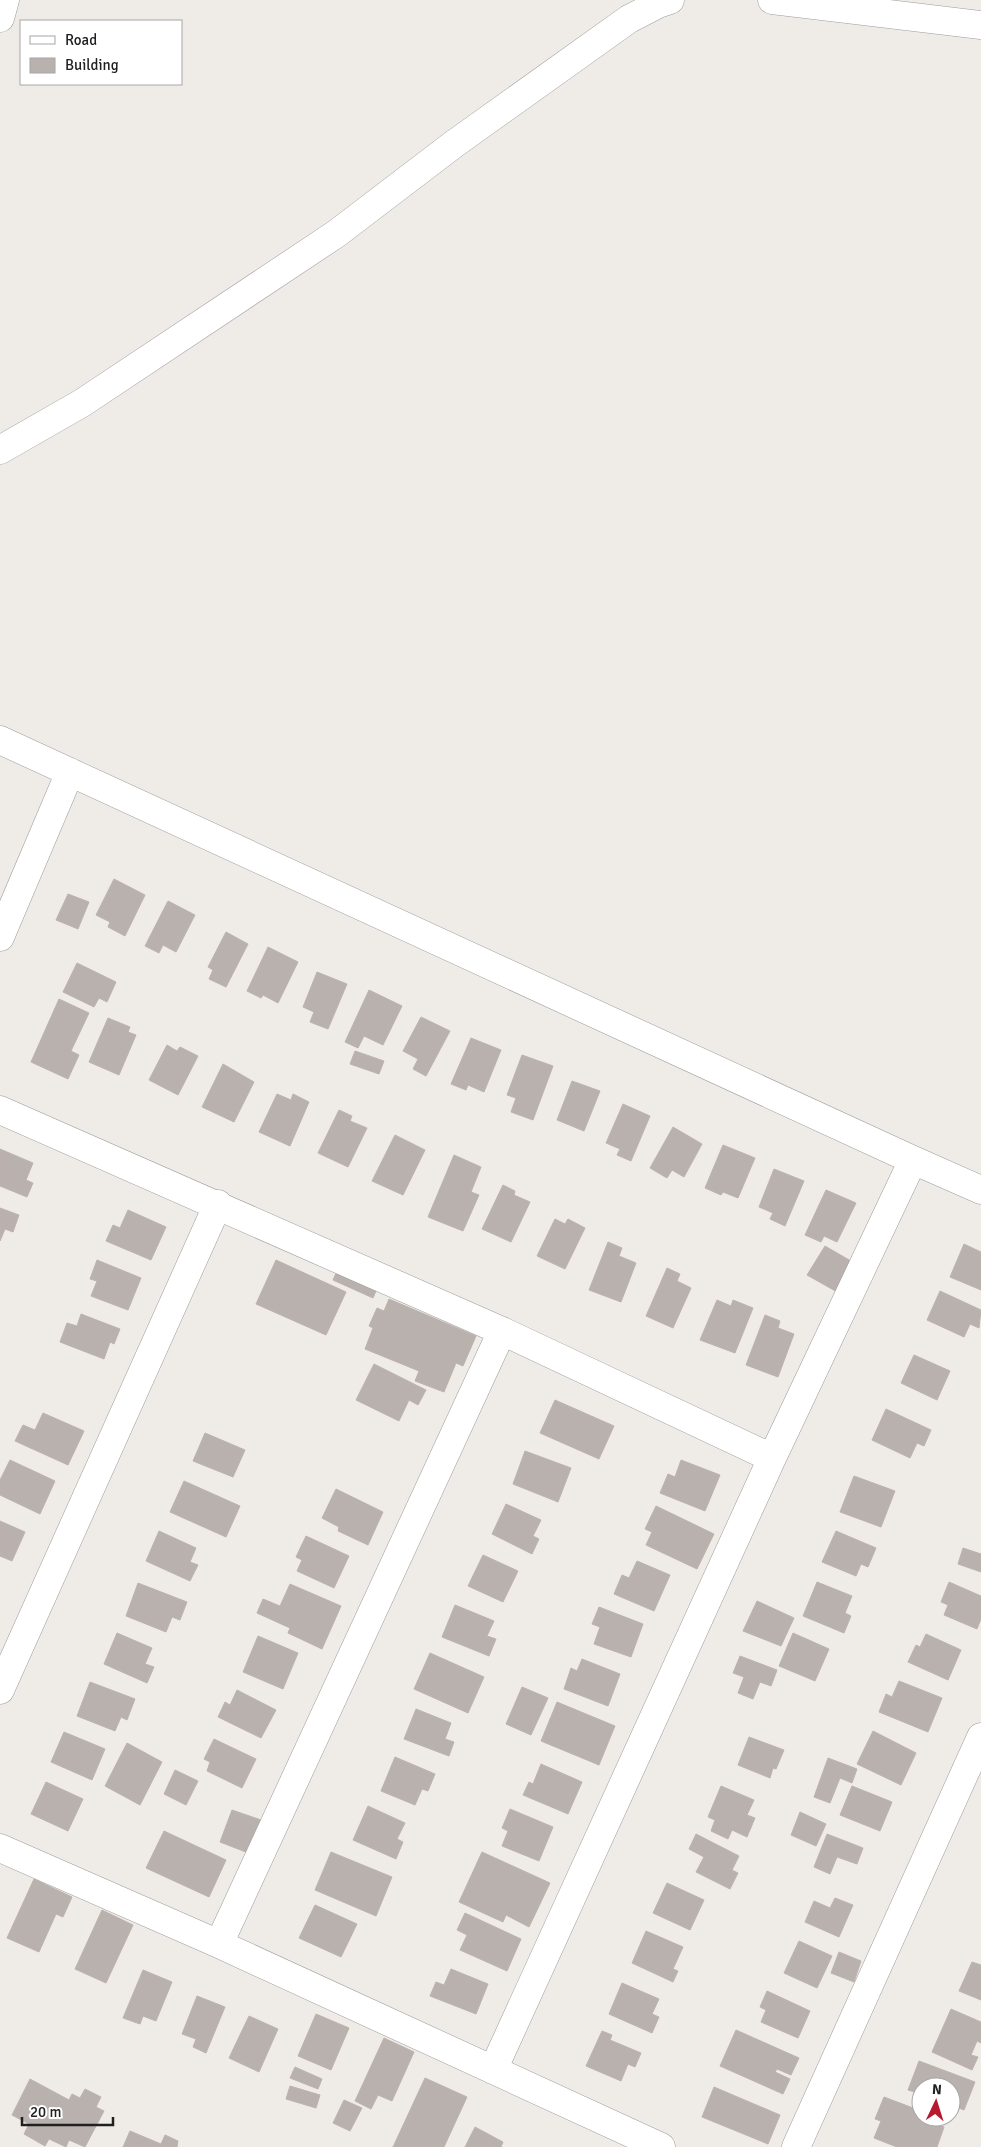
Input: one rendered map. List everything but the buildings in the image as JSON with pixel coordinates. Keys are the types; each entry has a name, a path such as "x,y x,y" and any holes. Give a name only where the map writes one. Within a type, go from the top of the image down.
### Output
{"street":[{"path":"0,18 5,0"},
{"path":"0,450 82,403 328,239 454,144 629,19 670,0"},
{"path":"772,0 981,25"},
{"path":"0,740 912,1160 981,1190"},
{"path":"0,937 70,772"},
{"path":"0,1110 218,1204 502,1331 772,1458"},
{"path":"493,2070 772,1458 912,1160"},
{"path":"0,1690 218,1204"},
{"path":"218,1944 502,1331"},
{"path":"796,2147 981,1737"},
{"path":"0,1848 218,1944 661,2147"}]}
